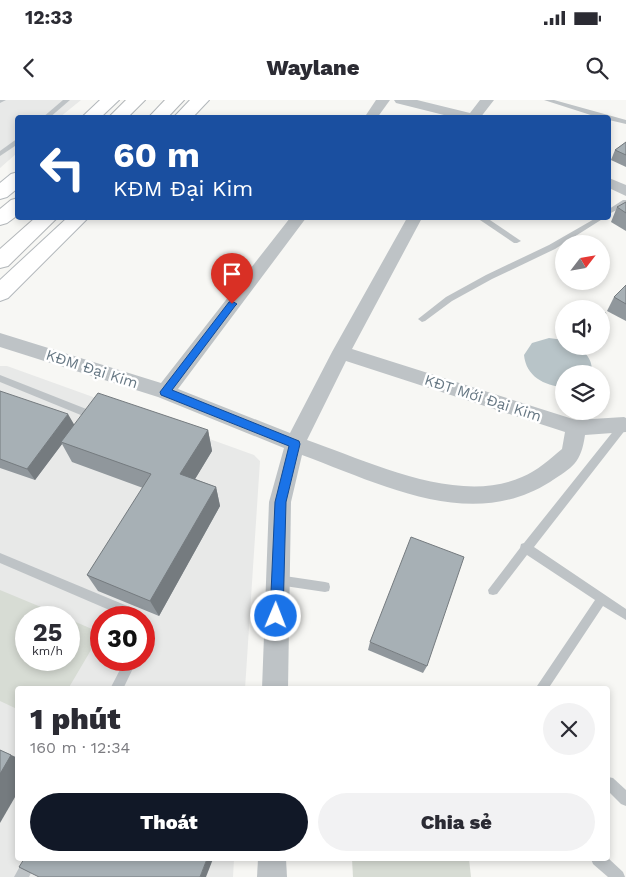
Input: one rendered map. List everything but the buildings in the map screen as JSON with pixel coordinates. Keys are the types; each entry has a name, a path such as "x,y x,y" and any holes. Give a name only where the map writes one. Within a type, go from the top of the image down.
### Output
{"main road":[{"path":"92,115 110,100"},
{"path":"119,115 136,100"},
{"path":"159,115 175,100"},
{"path":"184,115 200,100"},
{"path":"0,193 15,180"},
{"path":"0,219 15,206"},
{"path":"0,261 45,220"},
{"path":"0,293 76,220"}],"street":[{"path":"372,115 383,100"},
{"path":"401,100 465,115"},
{"path":"475,115 487,100"},
{"path":"611,183 626,191"},
{"path":"165,392 296,220"},
{"path":"275,686 280,502 295,444 407,220"},
{"name":"KĐM Đại Kim","path":"0,340 165,392 295,444"},
{"name":"KĐT Mới Đại Kim","path":"341,352 576,428"},
{"path":"295,444 415,487 468,496 502,493 529,484 553,469 572,452 576,428 625,424"},
{"path":"272,861 272,877"}],"lane":[{"path":"48,115 66,100"},
{"path":"547,100 599,115"},
{"path":"611,118 626,122"},
{"path":"0,154 15,142"},
{"path":"611,211 626,202"},
{"path":"486,220 517,241"},
{"path":"422,319 449,299 552,247 597,220"},
{"path":"0,378 97,417"},
{"path":"493,590 525,547 625,424"},
{"path":"525,547 626,615"},
{"path":"0,558 114,606"},
{"path":"277,580 326,587"},
{"path":"543,686 602,599"},
{"path":"117,686 125,671"},
{"path":"610,785 626,799"},
{"path":"22,877 30,861"},
{"path":"600,861 618,877"}],"shaded area":[{"path":"0,100 81,100 62,115 15,115 15,155 0,168"},
{"path":"549,338 555,339 555,355 586,355 592,365 555,365 555,386 550,385 532,374 525,362 524,355 532,343"},
{"path":"0,366 7,366 254,455 260,461 245,686 15,686 15,861 234,861 233,877 0,877"},
{"path":"0,590 39,606 15,606 15,671 79,671 70,686 15,686 15,708 0,701"},
{"path":"80,624 90,628 90,652 80,669"},
{"path":"352,861 469,861 471,877 353,877"}],"route":[{"path":"232,304 165,392 295,444 280,502 276,616"}]}
